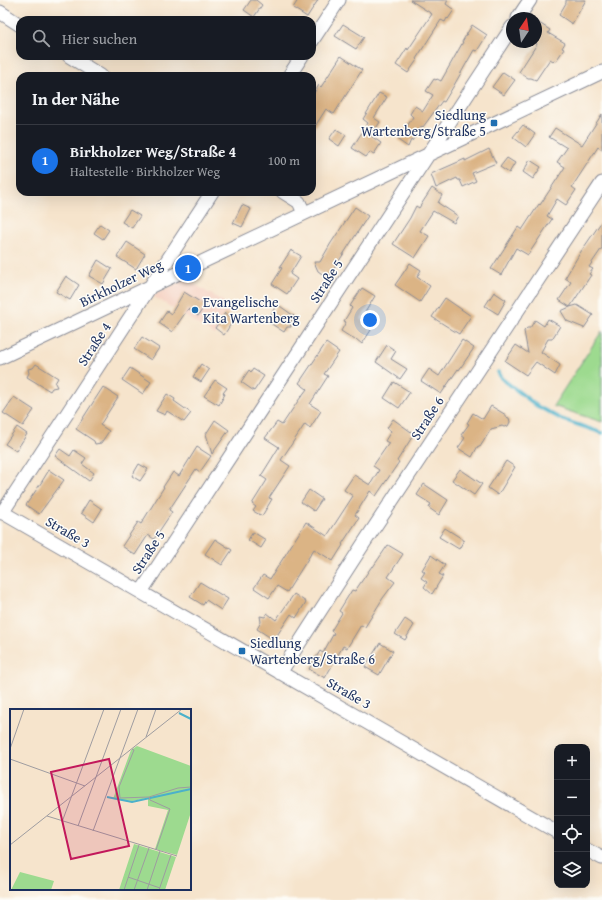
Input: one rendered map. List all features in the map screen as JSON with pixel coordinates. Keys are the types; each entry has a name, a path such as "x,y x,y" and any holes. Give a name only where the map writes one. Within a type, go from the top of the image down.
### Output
{"street":[{"path":"316,35 339,0"},
{"path":"522,12 530,0"},
{"path":"0,12 16,22"},
{"name":"Straße 5","path":"141,592 506,36"},
{"path":"76,60 95,72"},
{"path":"292,72 299,60"},
{"name":"Birkholzer Weg","path":"0,358 602,72"},
{"name":"Straße 6","path":"280,673 602,183"},
{"name":"Straße 4","path":"1,512 209,196"},
{"path":"289,196 299,202 304,213"},
{"name":"Straße 3","path":"1,512 554,830"},
{"path":"590,852 602,858"}],"shaded area":[{"path":"186,279 232,307 215,335 153,296"}],"green space":[{"path":"602,331 602,422 553,406"}],"building":[{"path":"251,0 256,0 262,5 255,16 244,10"},
{"path":"298,0 318,0 308,16 293,8"},
{"path":"410,0 448,0 446,4 454,10 445,22 441,20 408,73 396,65 432,14"},
{"path":"566,0 586,0 572,24 559,15 566,3"},
{"path":"343,24 364,37 356,49 335,36"},
{"path":"472,25 487,35 477,51 474,50 444,102 442,101 423,127 422,126 412,141 411,140 408,147 398,140 413,117 410,114 415,106 423,111 433,95 426,91 434,79 441,81"},
{"path":"542,25 550,30 548,33 565,43 562,48 564,49 556,61 550,59 536,80 528,78 519,72 534,48 542,48"},
{"path":"341,56 362,70 334,114 326,109 316,125 316,90 319,85 321,87"},
{"path":"503,72 515,80 504,95 492,87"},
{"path":"379,93 387,97 374,118 380,122 371,136 381,143 374,154 370,152 366,157 352,148 368,123 363,119"},
{"path":"602,114 602,150 598,147 572,187 576,190 566,205 557,199 547,216 552,219 528,255 516,248 501,275 491,269 518,227 522,230 565,167 557,162 567,148 549,137 555,128 582,145"},
{"path":"523,125 535,134 526,147 513,137"},
{"path":"336,129 346,135 339,146 329,139"},
{"path":"489,149 496,163 472,173 476,181 463,187 460,180 457,178 436,188 431,174 465,159 465,161"},
{"path":"507,158 515,163 509,173 500,167"},
{"path":"530,160 541,167 533,179 523,172"},
{"path":"432,188 442,195 438,203 458,216 454,223 433,211 420,231 429,236 415,258 393,244 416,206 419,208"},
{"path":"242,205 251,209 242,227 233,223"},
{"path":"355,207 368,216 328,278 318,271 314,262 320,262"},
{"path":"130,210 140,216 132,228 122,222"},
{"path":"602,221 602,248 589,267 593,269 589,274 591,275 570,307 559,300 571,282 565,278"},
{"path":"100,224 109,230 103,239 94,233"},
{"path":"127,242 145,254 136,269 117,257"},
{"path":"291,250 301,256 290,274 297,279 287,294 272,284 282,268 280,267"},
{"path":"98,260 112,269 103,284 89,276"},
{"path":"410,263 421,270 417,277 430,286 420,302 395,285"},
{"path":"66,276 79,285 70,300 56,292"},
{"path":"362,288 375,296 361,319 367,323 365,326 371,330 362,344 341,331 346,322 344,321 352,308 350,306"},
{"path":"184,292 205,305 198,316 188,309 172,332 159,323 167,311 171,314"},
{"path":"494,292 506,300 498,314 485,306"},
{"path":"445,298 471,316 459,334 432,317"},
{"path":"277,304 294,316 290,323 291,327 287,327 284,332 267,321"},
{"path":"577,305 593,315 584,328 567,321 561,311"},
{"path":"225,313 234,319 224,335 215,328"},
{"path":"548,319 560,326 552,339 548,339 541,352 560,365 555,375 536,362 526,375 505,361 516,345 528,353 524,331 527,328 530,328 535,320 544,326"},
{"path":"142,337 159,348 151,360 134,349"},
{"path":"462,340 474,348 441,394 421,381 429,369 439,376"},
{"path":"326,343 339,352 324,374 328,376 310,404 321,411 310,428 305,424 281,460 290,466 269,498 272,499 262,516 253,511 256,507 252,504 267,480 261,476 279,447 265,438 277,422 282,425 307,389 299,383"},
{"path":"387,345 396,351 391,359 407,369 400,379 376,362"},
{"path":"36,364 58,378 55,383 57,387 52,388 50,391 27,377 29,373 28,369 33,368"},
{"path":"201,364 209,370 201,382 193,377"},
{"path":"130,368 151,382 143,394 122,380"},
{"path":"253,369 264,376 254,391 241,382 249,370 251,372"},
{"path":"215,380 227,388 223,393 225,394 219,405 204,396"},
{"path":"394,382 410,392 399,408 384,398"},
{"path":"103,387 118,397 100,425 109,431 101,443 95,444 94,441 76,429"},
{"path":"167,394 191,413 184,422 167,411 165,415 156,411"},
{"path":"14,397 34,410 23,426 3,413"},
{"path":"491,406 506,415 510,422 508,426 491,429 480,447 478,446 472,457 458,448 465,438 461,435 469,424 467,423 473,413 483,419"},
{"path":"393,419 414,434 397,461 399,462 376,496 370,491 355,515 359,518 333,561 314,549 287,592 277,586 269,598 254,588 263,575 270,579 306,522 327,536 353,496 344,490 354,475 370,485 379,470 373,466 389,443 385,441 391,431 387,428"},
{"path":"215,420 229,430 212,454 206,434"},
{"path":"17,427 27,434 16,451 5,444"},
{"path":"197,447 211,456 200,472 196,469 169,510 172,512 154,539 148,535 135,555 122,546 138,522 141,524 173,472 179,476"},
{"path":"60,449 70,456 74,450 86,458 82,464 94,473 89,481 55,456"},
{"path":"506,461 515,467 498,495 488,488"},
{"path":"139,464 148,469 140,481 132,476"},
{"path":"460,469 482,484 474,495 452,480"},
{"path":"49,470 64,480 39,514 26,505"},
{"path":"424,484 448,500 439,515 429,508 431,504 417,495"},
{"path":"309,490 322,499 314,511 301,502"},
{"path":"89,500 102,509 94,522 81,513"},
{"path":"445,528 464,540 459,549 439,537"},
{"path":"253,532 266,540 261,548 248,540"},
{"path":"215,539 232,550 222,565 205,554"},
{"path":"388,545 403,554 388,577 395,582 365,627 361,625 347,648 343,646 325,678 309,669 320,651 323,653 334,633 331,631 342,613 339,611 352,590 355,591"},
{"path":"431,555 445,565 439,574 443,576 432,594 424,587 427,582 421,578 425,572 422,570"},
{"path":"200,582 228,599 221,610 206,600 203,605 190,597"},
{"path":"294,594 306,602 296,618 291,614 274,640 257,629 261,622 260,616 265,617 267,613 276,620"},
{"path":"405,619 414,625 405,640 395,634"},
{"path":"380,643 393,651 379,675 365,667"}],"waterway":[{"path":"498,372 501,378 537,406 561,419 602,433"}],"place":[{"name":"Siedlung Wartenberg/Straße 5","path":"494,123"},
{"name":"Birkholzer Weg/Straße 4","path":"188,268"},
{"name":"Evangelische Kita Wartenberg","path":"195,310"},
{"name":"Siedlung Wartenberg/Straße 6","path":"242,651"}]}
